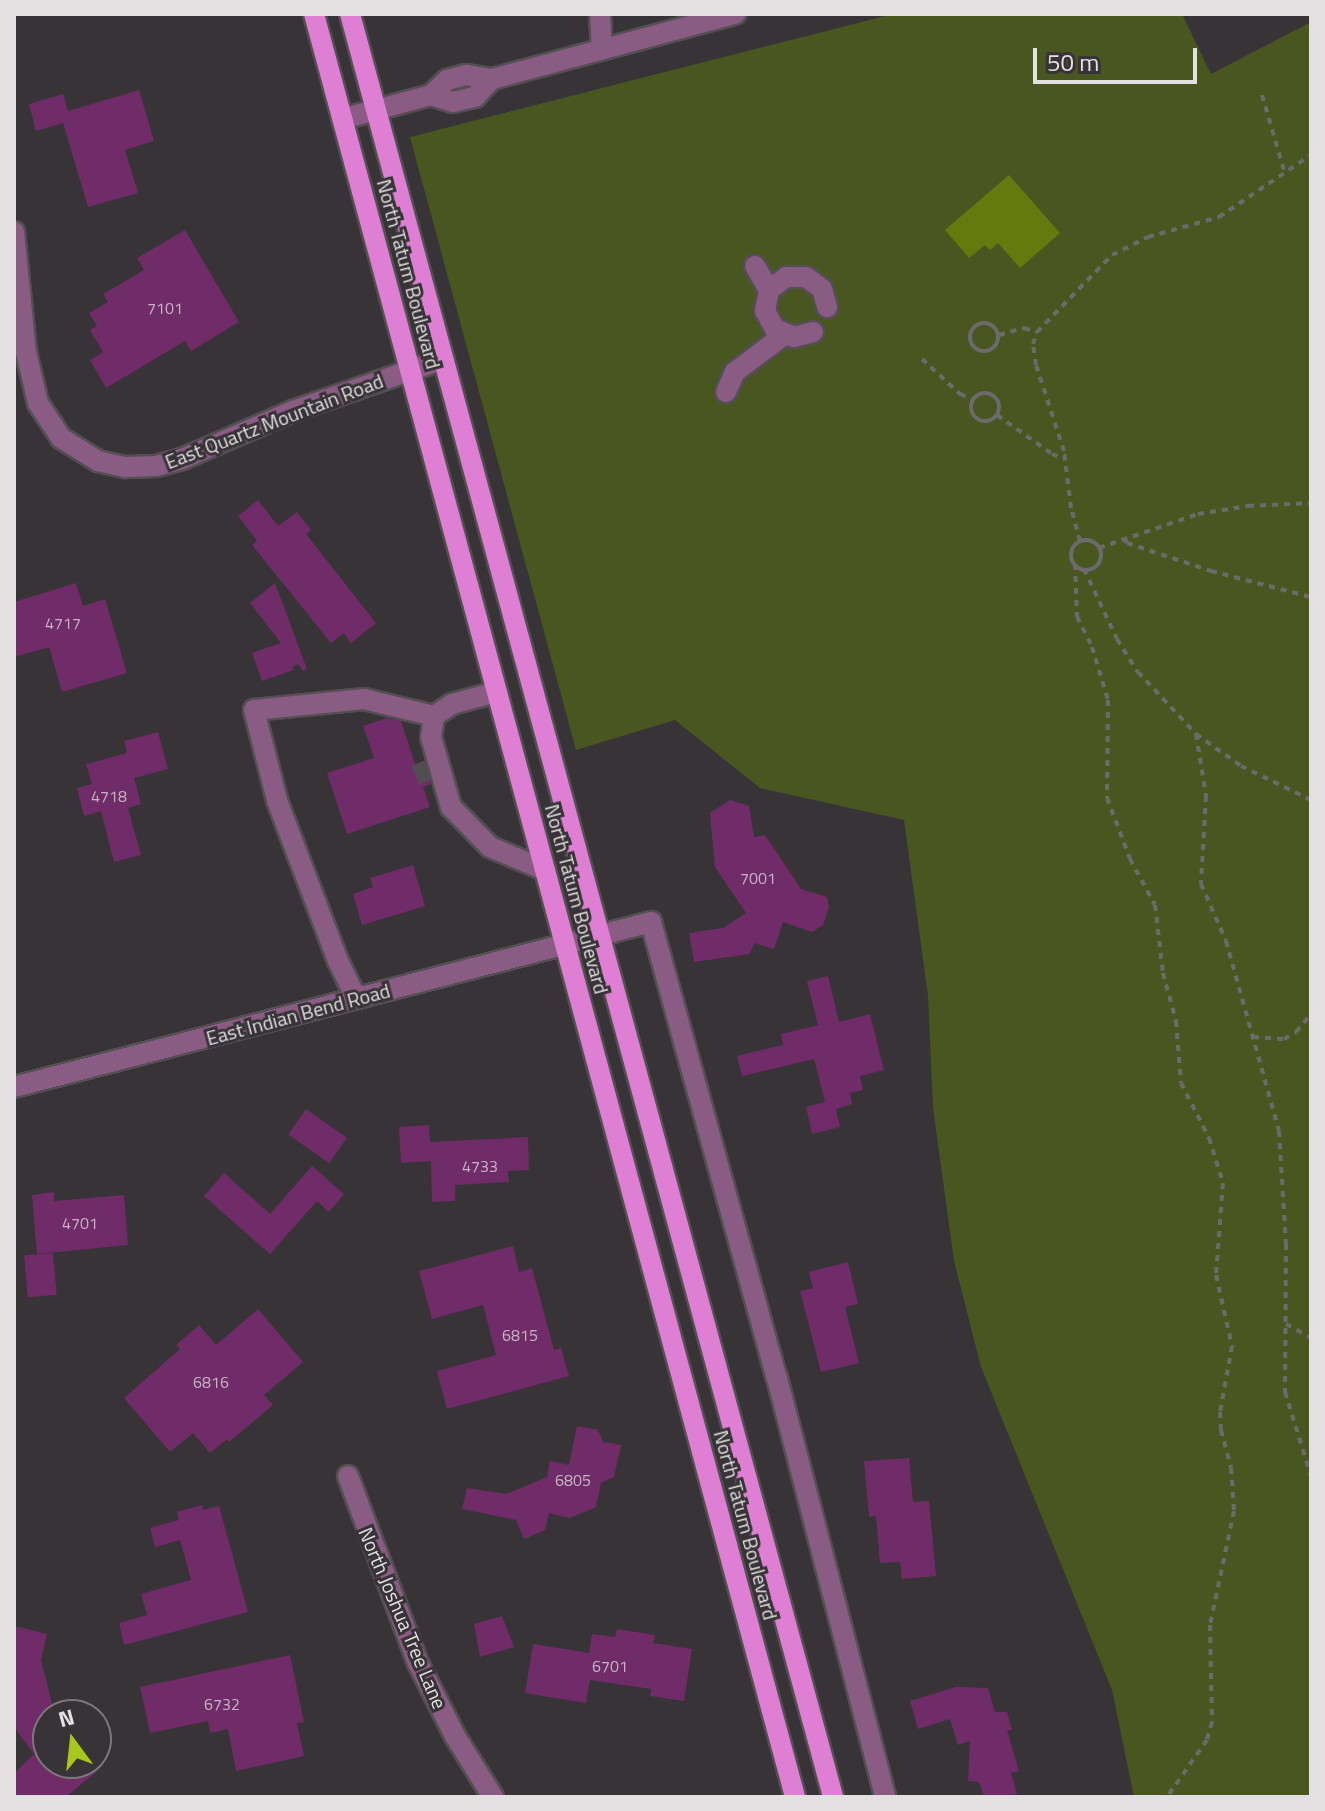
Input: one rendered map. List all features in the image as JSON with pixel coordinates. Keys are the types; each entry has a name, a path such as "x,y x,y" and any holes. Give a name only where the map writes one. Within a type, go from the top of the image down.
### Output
{"main road":[{"name":"North Tatum Boulevard","path":"314,14 545,870 582,938 833,1797"},
{"name":"North Tatum Boulevard","path":"350,14 443,359 582,938 795,1797"}],"street":[{"path":"600,14 602,48"},
{"path":"342,119 431,95 447,80 466,75 492,79 735,14"},
{"path":"14,232 22,369"},
{"path":"755,266 769,290"},
{"path":"813,332 794,337 784,335 768,321 765,300 769,290 786,277 806,277 822,289 827,307"},
{"path":"726,392 742,366 784,335"},
{"name":"East Quartz Mountain Road","path":"22,369 38,403 61,438 98,461 125,467 156,466 182,459 293,411 443,359"},
{"path":"356,998 277,800 254,710 364,699 434,716 452,704 496,692"},
{"path":"421,762 431,737 434,716"},
{"path":"431,737 451,807"},
{"path":"430,784 490,847 545,870"},
{"name":"North Tatum Boulevard","path":"582,938 651,922 773,1363 885,1797"},
{"name":"East Indian Bend Road","path":"14,1087 582,938"},
{"name":"North Joshua Tree Lane","path":"348,1476 418,1663 455,1736 493,1797"}],"path":[{"path":"1262,95 1284,170"},
{"path":"1080,541 1071,508 1065,459 1036,365 1033,344 1037,332 1112,255 1148,237 1219,217 1284,170 1311,155"},
{"path":"984,322 991,324 999,335 998,342 988,351 975,348 970,336 976,325 984,322"},
{"path":"999,335 1024,328 1037,332"},
{"path":"922,359 960,394 973,399"},
{"path":"984,393 992,394 1000,405 997,415 989,422 975,419 970,406 973,399 984,393"},
{"path":"997,415 1052,454 1065,459"},
{"path":"1099,548 1164,523 1225,509 1311,503"},
{"path":"1124,538 1127,543 1196,566 1311,597"},
{"path":"1080,541 1095,543 1099,548 1099,562 1084,569"},
{"path":"1080,541 1072,551 1077,617 1092,647 1108,700 1107,798 1130,859 1155,905 1163,973 1176,1021 1181,1083 1209,1138 1223,1183 1216,1275 1232,1346 1220,1412 1221,1430 1231,1468 1234,1511 1210,1625 1212,1722 1207,1740 1167,1797"},
{"path":"1075,564 1084,569 1117,639 1138,672 1196,734 1241,766 1311,800"},
{"path":"1196,734 1206,796 1201,884 1226,941 1279,1131 1286,1324 1285,1392 1311,1476"},
{"path":"1253,1037 1284,1039 1296,1032 1311,1014"},
{"path":"1286,1324 1311,1338"}],"shaded area":[{"path":"893,14 1182,14 1211,74 1311,22 1311,1797 1134,1797 1112,1690 981,1367 954,1261 933,1108 928,996 904,820 760,788 675,720 576,750 410,137"},
{"path":"1009,175 1060,233 1020,268 998,243 990,250 985,245 969,258 945,230"}],"building":[{"path":"139,90 154,141 125,150 138,193 88,207 63,123 36,131 29,104 63,94 68,111"},
{"path":"185,230 239,322 191,351 185,341 106,388 90,360 103,352 90,330 97,326 89,313 108,302 103,294 144,270 137,258"},
{"path":"258,500 278,526 297,512 311,530 306,534 376,623 351,643 344,633 331,643 252,545 257,541 238,516"},
{"path":"76,583 83,606 105,599 127,673 62,692 49,647 14,657 14,602"},
{"path":"275,583 307,669 303,671 298,664 292,667 294,670 262,681 252,653 281,643 250,603"},
{"path":"387,718 401,721 415,764 424,761 431,784 423,787 430,807 347,834 327,773 374,758 363,726"},
{"path":"158,732 168,769 134,778 141,804 128,808 141,855 114,862 101,811 84,816 77,788 92,784 86,764 127,753 124,741"},
{"path":"730,800 749,806 754,837 765,835 801,889 827,897 829,907 823,925 812,932 783,922 774,949 754,943 750,954 694,962 689,933 723,928 746,913 715,867 710,813"},
{"path":"413,865 425,906 362,925 353,894 373,887 370,878"},
{"path":"828,976 839,1022 870,1014 884,1070 860,1076 863,1090 850,1093 852,1104 836,1109 840,1127 812,1134 806,1107 825,1102 814,1059 742,1076 737,1056 783,1045 781,1034 818,1025 807,981"},
{"path":"306,1109 347,1138 329,1163 288,1134"},
{"path":"429,1125 430,1142 528,1137 529,1170 508,1171 509,1182 455,1185 455,1201 432,1202 431,1161 401,1163 399,1127"},
{"path":"312,1166 344,1194 329,1212 317,1201 270,1254 204,1196 224,1173 270,1214"},
{"path":"54,1192 54,1201 124,1195 128,1245 37,1254 32,1195"},
{"path":"513,1246 519,1272 532,1268 554,1350 561,1348 569,1376 447,1409 437,1371 496,1355 483,1305 432,1319 419,1271"},
{"path":"53,1253 57,1295 28,1297 24,1256"},
{"path":"848,1262 858,1304 845,1307 859,1363 821,1372 800,1291 813,1288 809,1272"},
{"path":"258,1309 303,1362 264,1395 273,1405 229,1442 227,1439 210,1453 193,1433 170,1452 124,1398 180,1349 176,1345 199,1325 216,1345"},
{"path":"577,1426 598,1430 603,1442 621,1445 614,1477 601,1483 596,1507 570,1518 549,1513 545,1530 524,1539 516,1520 462,1509 467,1488 506,1494 547,1477 550,1461 569,1465"},
{"path":"909,1458 913,1502 929,1501 936,1576 902,1579 900,1562 880,1563 876,1516 869,1517 864,1461"},
{"path":"202,1505 203,1510 219,1506 248,1612 124,1645 119,1623 147,1615 141,1594 191,1580 180,1540 155,1547 150,1528 179,1520 177,1512"},
{"path":"502,1616 514,1647 480,1657 474,1624"},
{"path":"14,1626 47,1634 41,1660 51,1699 32,1699 32,1751 14,1727"},
{"path":"617,1629 655,1635 653,1643 692,1649 684,1701 650,1696 651,1689 590,1680 586,1703 525,1693 533,1644 589,1653 592,1634 615,1637"},
{"path":"290,1655 304,1722 297,1723 304,1756 236,1771 228,1729 210,1733 208,1721 150,1733 140,1687"},
{"path":"956,1687 988,1688 995,1712 1007,1712 1012,1730 1007,1730 1019,1771 1011,1773 1017,1794 984,1797 979,1782 968,1781 970,1741 958,1745 950,1719 918,1729 910,1701"},
{"path":"32,1756 32,1779 88,1779 66,1797 14,1797 14,1773"}],"tunnel":[{"path":"421,762 430,784"}]}
